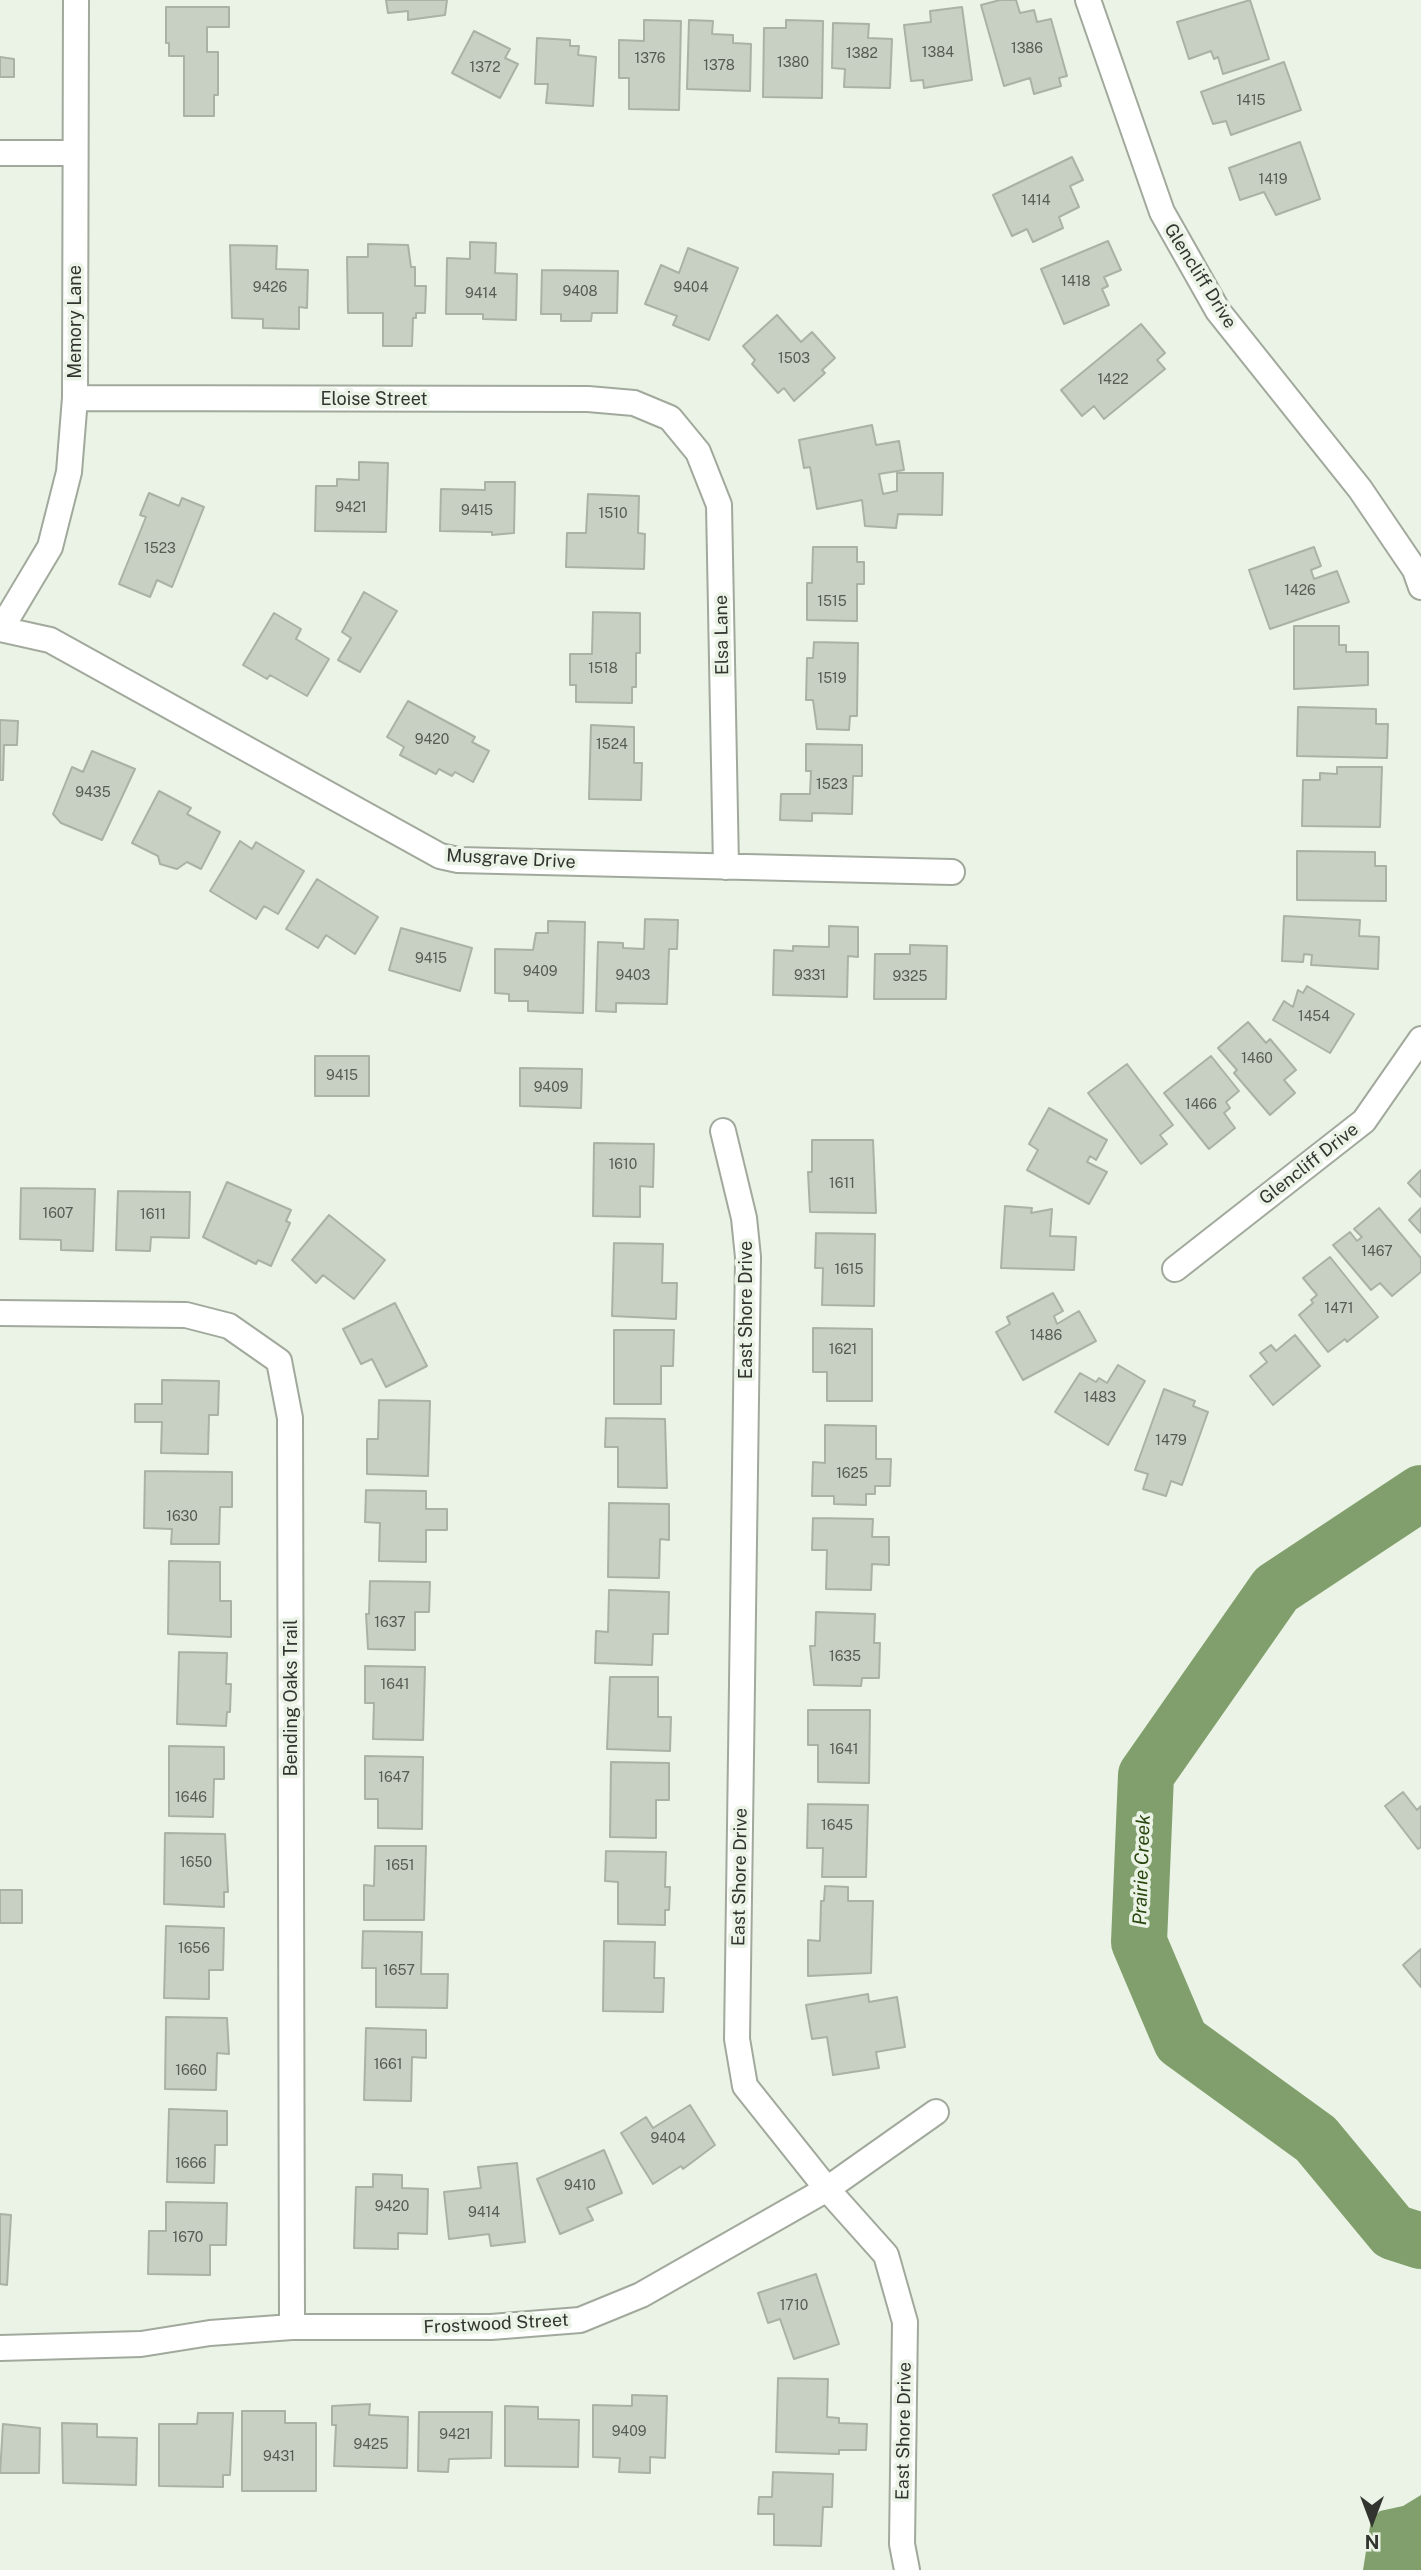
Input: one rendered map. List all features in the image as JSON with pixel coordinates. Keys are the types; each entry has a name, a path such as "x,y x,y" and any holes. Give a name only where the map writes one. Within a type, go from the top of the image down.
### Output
{"street":[{"name":"Memory Lane","path":"1,629 50,547 69,472 75,398 76,0"},
{"name":"Glencliff Drive","path":"1088,0 1162,212 1218,311 1360,489 1415,569 1421,587"},
{"path":"0,153 75,153"},
{"name":"Eloise Street","path":"75,398 588,399 634,403 670,418"},
{"name":"Elsa Lane","path":"670,418 698,452 719,505 726,867"},
{"name":"Musgrave Drive","path":"1,629 50,640 440,856 458,860 952,872"},
{"name":"Glencliff Drive","path":"1175,1269 1364,1121 1421,1039"},
{"name":"East Shore Drive","path":"723,1131 744,1218 748,1257 737,2039 744,2086 827,2189 886,2255 905,2322 902,2544 907,2570"},
{"name":"Bending Oaks Trail","path":"0,1313 186,1315 229,1326 279,1361 290,1418 292,2327"},
{"name":"Frostwood Street","path":"0,2348 141,2344 210,2333 292,2327 491,2328 580,2320 641,2295 827,2189 936,2112"}],"shaded area":[{"path":"1421,2495 1421,2570 1363,2570 1371,2520 1380,2511 1403,2506"}],"building":[{"path":"386,0 447,0 445,15 408,20 408,11 388,13"},
{"path":"1000,0 1016,0 1020,13 1034,10 1037,22 1051,19 1067,76 1059,78 1061,86 1034,94 1030,78 1004,86 981,5"},
{"path":"1250,0 1269,59 1223,74 1218,57 1214,59 1211,51 1189,59 1177,22"},
{"path":"166,7 229,7 229,27 207,27 207,52 218,52 218,95 214,95 214,116 184,116 184,56 169,56 169,43 166,43"},
{"path":"962,7 972,80 924,88 923,80 911,81 904,25 931,22 930,11"},
{"path":"644,20 681,21 679,110 629,109 629,78 619,78 619,40 644,41"},
{"path":"689,20 713,21 712,34 733,35 733,43 751,44 750,91 687,89"},
{"path":"786,20 823,21 822,98 763,97 764,28 786,28"},
{"path":"833,23 869,24 868,38 892,39 890,88 844,87 845,69 832,68"},
{"path":"474,31 510,49 505,58 518,64 500,98 452,73"},
{"path":"537,38 570,40 570,46 579,46 578,55 596,57 593,106 546,103 548,84 535,84"},
{"path":"0,57 14,59 14,77 0,77"},
{"path":"1284,62 1301,110 1231,135 1226,121 1213,124 1201,92"},
{"path":"1300,142 1320,199 1276,215 1264,192 1240,200 1229,168"},
{"path":"1072,157 1083,180 1070,186 1079,207 1059,217 1063,228 1033,242 1027,229 1012,236 993,195"},
{"path":"1108,241 1121,270 1104,277 1108,286 1102,289 1109,305 1064,324 1041,269"},
{"path":"470,242 496,243 495,273 517,274 516,320 483,319 483,314 446,314 447,258 470,259"},
{"path":"368,244 408,245 411,267 415,267 415,286 426,286 425,313 416,313 416,318 413,318 412,346 383,346 383,313 348,313 347,257 368,257"},
{"path":"230,245 277,246 276,269 308,270 307,308 299,307 299,329 263,328 263,319 232,318"},
{"path":"688,248 738,268 709,340 673,325 677,316 645,304 661,265 679,273"},
{"path":"542,270 618,271 617,313 592,313 591,321 561,321 561,314 541,314"},
{"path":"777,315 801,342 812,332 835,358 822,370 825,373 794,401 784,388 778,393 752,364 755,360 743,346"},
{"path":"1141,324 1165,353 1157,360 1165,369 1104,419 1094,406 1082,416 1061,390"},
{"path":"872,425 876,445 899,441 904,470 879,474 883,494 897,491 897,473 943,473 942,515 898,514 896,528 865,526 862,500 817,509 810,467 804,468 799,440"},
{"path":"359,462 388,463 386,532 315,531 316,486 337,486 337,479 359,480"},
{"path":"485,482 515,482 514,533 492,535 492,532 440,531 441,489 485,490"},
{"path":"149,493 179,506 182,498 204,507 172,587 157,580 150,597 119,584 146,517 140,515"},
{"path":"588,494 639,496 638,533 645,534 644,569 566,567 567,533 586,533"},
{"path":"813,547 857,547 857,562 864,562 864,584 857,584 857,621 807,620 807,583 812,583"},
{"path":"1314,547 1321,566 1311,570 1314,579 1337,571 1349,602 1270,629 1249,570"},
{"path":"364,592 397,611 360,672 338,660 351,638 342,632"},
{"path":"593,612 640,613 640,653 636,653 636,687 632,687 632,703 576,702 576,685 570,685 570,654 592,654"},
{"path":"274,613 301,629 296,639 329,659 307,696 270,675 267,679 243,665"},
{"path":"1294,626 1339,626 1339,645 1346,645 1346,652 1368,652 1368,685 1294,689"},
{"path":"814,642 858,643 857,716 850,716 849,730 817,729 813,700 806,700 807,658 813,658"},
{"path":"408,701 475,737 472,742 489,751 473,782 455,772 452,776 439,769 436,774 400,755 404,747 387,737"},
{"path":"1298,707 1376,709 1376,724 1388,724 1387,758 1297,756"},
{"path":"0,720 18,721 17,745 4,745 3,780 0,780"},
{"path":"591,725 634,727 634,763 642,763 641,800 589,799"},
{"path":"806,744 862,745 862,776 853,776 852,814 812,813 812,821 780,820 781,794 810,794 811,771 806,771"},
{"path":"92,751 135,769 102,840 61,823 53,814 72,767 83,772"},
{"path":"1337,767 1382,767 1380,827 1302,826 1303,780 1320,780 1320,773 1337,774"},
{"path":"159,791 191,808 187,814 220,832 201,869 187,862 177,869 160,864 158,856 132,843"},
{"path":"240,841 252,849 256,842 304,871 278,914 264,906 256,919 210,891"},
{"path":"1297,851 1375,852 1375,866 1386,866 1386,901 1297,900"},
{"path":"317,879 378,917 355,954 326,935 318,948 286,929"},
{"path":"1284,916 1360,920 1359,936 1379,937 1378,969 1311,965 1312,955 1304,954 1303,962 1282,961"},
{"path":"645,919 678,920 677,949 669,949 667,1004 616,1003 616,1012 596,1011 598,942 623,943 623,948 644,949"},
{"path":"548,921 585,922 583,1013 528,1011 528,1001 509,1001 509,994 495,993 495,949 533,950 536,933 548,933"},
{"path":"829,926 858,927 858,957 848,956 847,997 773,995 774,950 793,951 793,946 829,947"},
{"path":"401,928 472,948 460,991 389,970"},
{"path":"910,945 947,946 946,999 874,999 875,954 910,954"},
{"path":"1307,986 1354,1014 1330,1053 1273,1020 1284,1001 1293,1007 1298,990 1303,993"},
{"path":"1248,1022 1266,1043 1270,1039 1296,1070 1284,1080 1295,1093 1270,1115 1234,1073 1237,1070 1218,1048"},
{"path":"315,1056 369,1056 369,1096 315,1096"},
{"path":"1211,1056 1239,1091 1226,1102 1230,1108 1224,1113 1235,1128 1209,1149 1164,1093"},
{"path":"1127,1064 1173,1125 1160,1135 1167,1144 1141,1164 1088,1093"},
{"path":"520,1068 582,1069 581,1108 520,1106"},
{"path":"1049,1108 1107,1140 1096,1160 1090,1156 1087,1162 1107,1172 1089,1204 1027,1170 1038,1150 1029,1144"},
{"path":"812,1140 873,1140 876,1213 810,1212 808,1172 812,1172"},
{"path":"594,1143 654,1144 653,1187 640,1186 640,1217 593,1216"},
{"path":"1421,1170 1421,1197 1408,1183"},
{"path":"227,1182 291,1210 286,1221 290,1223 271,1266 258,1260 256,1264 203,1237"},
{"path":"21,1188 95,1189 93,1251 61,1250 61,1240 20,1239"},
{"path":"118,1191 190,1192 189,1238 151,1237 150,1251 116,1250"},
{"path":"1005,1206 1032,1208 1031,1213 1052,1209 1050,1236 1076,1237 1074,1270 1001,1268"},
{"path":"1379,1208 1421,1258 1421,1272 1392,1296 1380,1283 1371,1290 1333,1245 1350,1232 1357,1241 1362,1237 1354,1229"},
{"path":"1421,1208 1421,1233 1409,1220"},
{"path":"329,1215 385,1260 354,1299 323,1275 316,1283 292,1260"},
{"path":"816,1233 875,1234 874,1306 822,1305 823,1268 815,1268"},
{"path":"614,1243 663,1244 662,1283 677,1283 676,1319 612,1316"},
{"path":"1330,1257 1378,1317 1347,1342 1345,1339 1328,1352 1299,1315 1313,1303 1311,1300 1317,1295 1303,1278"},
{"path":"1053,1293 1063,1311 1054,1316 1057,1324 1079,1311 1096,1341 1023,1380 996,1332 1010,1324 1007,1317"},
{"path":"395,1303 427,1366 386,1387 372,1359 361,1364 343,1329"},
{"path":"813,1328 872,1329 872,1401 827,1401 827,1372 813,1372"},
{"path":"614,1330 674,1330 673,1366 661,1366 661,1404 614,1404"},
{"path":"1295,1335 1320,1366 1273,1405 1250,1376 1267,1362 1260,1353 1271,1345 1276,1351"},
{"path":"1118,1365 1145,1381 1108,1445 1055,1412 1080,1373 1096,1382 1099,1378 1107,1383"},
{"path":"162,1380 219,1381 218,1415 209,1415 208,1454 161,1453 162,1422 135,1422 135,1404 162,1404"},
{"path":"1164,1389 1195,1401 1193,1406 1208,1412 1182,1485 1171,1481 1166,1496 1143,1489 1148,1474 1135,1470"},
{"path":"379,1400 430,1401 428,1476 367,1474 367,1439 378,1439"},
{"path":"606,1418 665,1419 667,1488 618,1487 618,1447 605,1447"},
{"path":"825,1425 876,1426 876,1459 891,1459 890,1486 875,1486 875,1494 866,1494 866,1505 834,1504 834,1496 812,1496 813,1462 825,1463"},
{"path":"145,1471 232,1472 232,1507 220,1507 219,1544 171,1544 172,1529 144,1528"},
{"path":"366,1490 426,1491 426,1509 447,1509 447,1530 426,1530 426,1562 379,1561 380,1523 365,1522"},
{"path":"609,1503 669,1504 669,1540 660,1539 659,1578 608,1577"},
{"path":"813,1518 873,1519 872,1537 889,1537 889,1565 872,1564 871,1590 826,1589 827,1550 812,1550"},
{"path":"169,1561 220,1562 220,1601 231,1601 231,1637 168,1634"},
{"path":"370,1581 430,1582 429,1612 415,1612 415,1650 368,1649 366,1614 369,1614"},
{"path":"609,1590 669,1592 668,1634 653,1634 652,1665 595,1663 596,1631 608,1632"},
{"path":"816,1612 875,1614 874,1643 880,1643 879,1678 862,1678 861,1686 814,1685 810,1646 815,1646"},
{"path":"179,1652 227,1653 226,1684 231,1684 230,1712 227,1712 226,1726 177,1724"},
{"path":"365,1666 425,1667 423,1740 373,1739 374,1703 365,1703"},
{"path":"610,1677 658,1677 658,1717 671,1717 670,1751 607,1749"},
{"path":"808,1710 870,1710 869,1783 818,1782 818,1745 808,1745"},
{"path":"169,1746 224,1747 224,1779 214,1779 213,1817 169,1816"},
{"path":"365,1756 423,1757 422,1829 378,1828 378,1799 365,1799"},
{"path":"611,1762 669,1763 669,1800 656,1800 656,1838 610,1837"},
{"path":"1403,1792 1417,1810 1421,1806 1421,1847 1418,1849 1385,1806"},
{"path":"808,1804 868,1805 866,1877 822,1877 823,1848 807,1848"},
{"path":"165,1833 225,1834 228,1892 224,1892 224,1907 164,1904"},
{"path":"375,1846 426,1846 424,1920 364,1920 364,1885 374,1886"},
{"path":"606,1851 666,1852 665,1887 670,1887 665,1925 618,1924 618,1882 605,1881"},
{"path":"825,1886 848,1887 848,1901 873,1901 871,1973 808,1976 808,1940 820,1941 821,1901 824,1901"},
{"path":"0,1890 22,1890 22,1923 0,1923"},
{"path":"166,1926 224,1928 223,1970 209,1970 209,1999 164,1998"},
{"path":"363,1931 422,1932 421,1974 448,1974 447,2008 376,2007 376,1968 362,1968"},
{"path":"604,1941 655,1942 654,1978 664,1978 663,2012 603,2011"},
{"path":"1421,1949 1421,1987 1403,1965"},
{"path":"868,1994 869,2002 897,1997 905,2047 876,2052 879,2068 833,2075 827,2037 812,2039 806,2005"},
{"path":"166,2017 227,2018 229,2054 217,2053 216,2090 165,2089"},
{"path":"366,2028 426,2030 426,2058 412,2057 411,2101 364,2100"},
{"path":"690,2105 715,2145 683,2169 681,2166 653,2184 621,2133 646,2117 653,2128"},
{"path":"169,2109 227,2111 227,2145 215,2145 214,2183 167,2182"},
{"path":"604,2150 622,2193 587,2208 593,2220 560,2234 537,2179"},
{"path":"517,2163 525,2242 491,2246 489,2234 449,2239 444,2192 481,2188 478,2167"},
{"path":"373,2174 402,2175 402,2188 428,2189 427,2234 398,2233 398,2249 354,2248 356,2187 373,2187"},
{"path":"166,2202 227,2203 226,2245 210,2245 210,2275 148,2274 149,2231 166,2231"},
{"path":"0,2214 11,2215 7,2285 0,2284"},
{"path":"816,2274 839,2344 794,2359 780,2319 768,2323 758,2293"},
{"path":"778,2378 828,2379 827,2417 839,2418 839,2423 867,2424 866,2450 839,2450 839,2454 776,2452"},
{"path":"632,2395 667,2396 665,2458 650,2457 650,2473 619,2472 620,2458 593,2457 593,2405 632,2406"},
{"path":"370,2404 369,2415 408,2417 407,2468 334,2466 336,2425 332,2425 332,2406"},
{"path":"505,2406 538,2407 538,2419 579,2420 578,2467 505,2466"},
{"path":"242,2411 285,2411 285,2423 316,2423 316,2491 242,2491"},
{"path":"419,2412 492,2412 491,2458 449,2459 448,2472 418,2471"},
{"path":"198,2413 233,2413 230,2475 223,2475 223,2487 159,2486 159,2424 197,2424"},
{"path":"62,2423 97,2424 97,2437 137,2438 136,2485 63,2483"},
{"path":"3,2424 40,2428 39,2473 0,2473"},
{"path":"773,2472 833,2474 832,2507 823,2507 821,2546 774,2545 774,2514 758,2514 759,2497 772,2497"}],"waterway":[{"name":"Prairie Creek","path":"1421,1493 1276,1589 1146,1775 1139,1942 1181,2041 1316,2139 1393,2232 1421,2241"}]}
